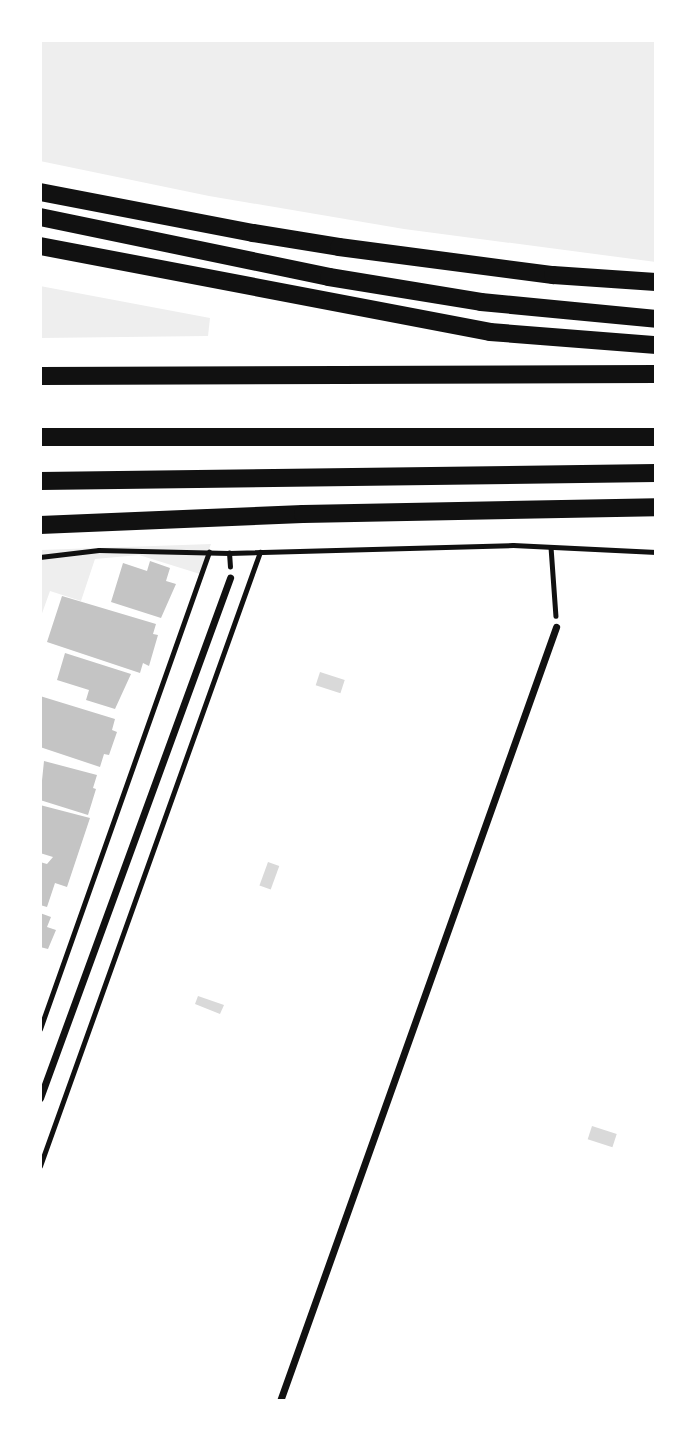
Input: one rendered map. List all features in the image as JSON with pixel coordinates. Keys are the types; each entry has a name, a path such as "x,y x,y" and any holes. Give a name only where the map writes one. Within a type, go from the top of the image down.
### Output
{"highway":[{"path":"40,192 339,247 553,275 656,282"},
{"path":"40,217 392,288 481,302 656,319"},
{"path":"40,246 490,332 656,345"},
{"path":"40,376 656,374"},
{"path":"40,437 656,437"},
{"path":"40,481 656,473"},
{"path":"46,524 303,514 656,507"}],"street":[{"path":"40,1098 230,578"},
{"path":"280,1401 556,627"}],"path":[{"path":"40,557 99,550 229,553 513,545 656,552"},
{"path":"551,547 556,627"},
{"path":"40,1029 209,552"},
{"path":"40,1166 260,552"},
{"path":"229,553 230,578"}],"shaded area":[{"path":"40,40 656,40 656,262 404,229 209,196 40,161"},
{"path":"40,286 210,318 208,336 40,338"},
{"path":"211,544 200,574 139,555 95,559 81,601 50,591 40,619 40,550"},
{"path":"320,672 345,680 340,693 316,685"},
{"path":"268,862 279,866 271,890 259,885"},
{"path":"198,996 224,1005 220,1014 195,1004"},
{"path":"592,1126 617,1134 612,1147 588,1139"}],"building":[{"path":"150,561 170,568 166,581 176,584 161,618 111,602 123,563 147,571"},
{"path":"62,596 156,624 153,634 158,635 149,666 143,663 140,673 47,642"},
{"path":"65,653 131,674 115,709 86,700 89,690 57,680"},
{"path":"40,696 115,719 112,730 117,732 109,755 104,754 100,767 40,747"},
{"path":"44,761 97,775 88,815 40,800"},
{"path":"40,805 90,818 67,887 55,883 47,907 40,905 40,862 47,864 53,857 40,853"},
{"path":"40,913 51,917 47,927 56,930 48,949 40,947"}]}
